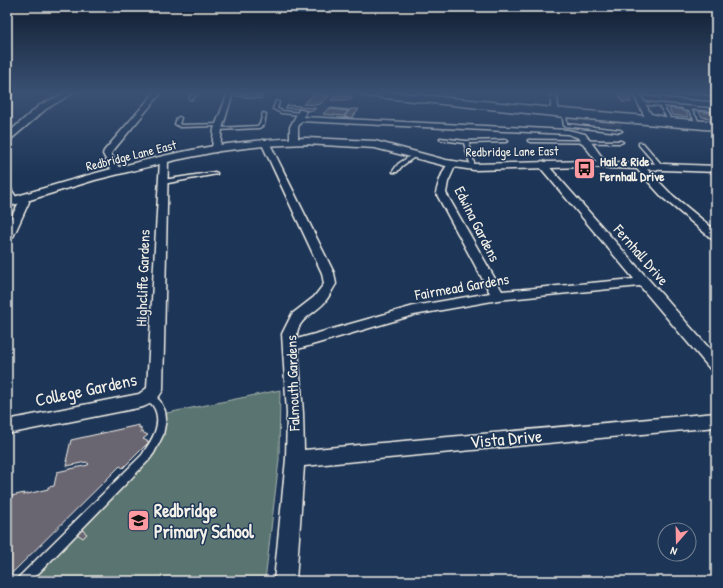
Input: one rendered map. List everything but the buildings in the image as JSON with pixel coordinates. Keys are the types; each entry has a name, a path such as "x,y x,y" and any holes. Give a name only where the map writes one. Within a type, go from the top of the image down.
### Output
{"highway":[{"path":"675,120 714,124"},
{"path":"698,120 714,124"}],"street":[{"path":"7,138 27,120"},
{"path":"116,171 108,151 134,120"},
{"path":"216,149 218,127 220,120"},
{"path":"294,141 294,127 298,120"},
{"path":"386,120 568,132 582,136 603,164"},
{"path":"674,120 714,124"},
{"name":"Redbridge Lane East","path":"15,200 116,171 216,149 265,142 294,141 366,143 385,146 452,164 473,167 542,164 603,164 716,169"},
{"name":"Falmouth Gardens","path":"265,142 328,273 330,284 319,300 297,317 289,334 295,413 295,459 285,581"},
{"name":"Highcliffe Gardens","path":"150,396 155,390 164,160"},
{"name":"Edwina Gardens","path":"452,164 443,182 441,192 498,296"},
{"name":"Fernhall Drive","path":"542,164 716,366"},
{"path":"638,165 667,196 716,237"},
{"path":"7,237 10,227 24,202 15,200"},
{"name":"Fairmead Gardens","path":"290,346 414,311 498,296 643,282"},
{"name":"College Gardens","path":"7,427 143,400 150,396"},
{"name":"Vista Drive","path":"295,459 716,420"}],"lane":[{"path":"178,120 176,124 180,126 218,127 262,125 263,120"},
{"path":"563,120 565,125 620,131"},
{"path":"442,139 466,142 506,141"},
{"path":"530,141 621,142"},
{"path":"466,142 473,167"},
{"path":"641,144 660,166"},
{"path":"395,171 400,165 415,155"},
{"path":"163,182 215,173"},
{"path":"7,187 15,200"},
{"path":"23,581 144,458 156,443 161,429 162,414 157,403 150,396"}],"shaded area":[{"path":"566,121 621,121 622,127"}],"green space":[{"name":"Redbridge Primary School","path":"280,390 279,460 265,581 28,581 152,454 164,433 167,413"}],"place":[{"name":"Hail & Ride Fernhall Drive","path":"585,168"},
{"name":"Redbridge Primary School","path":"139,521"}]}
